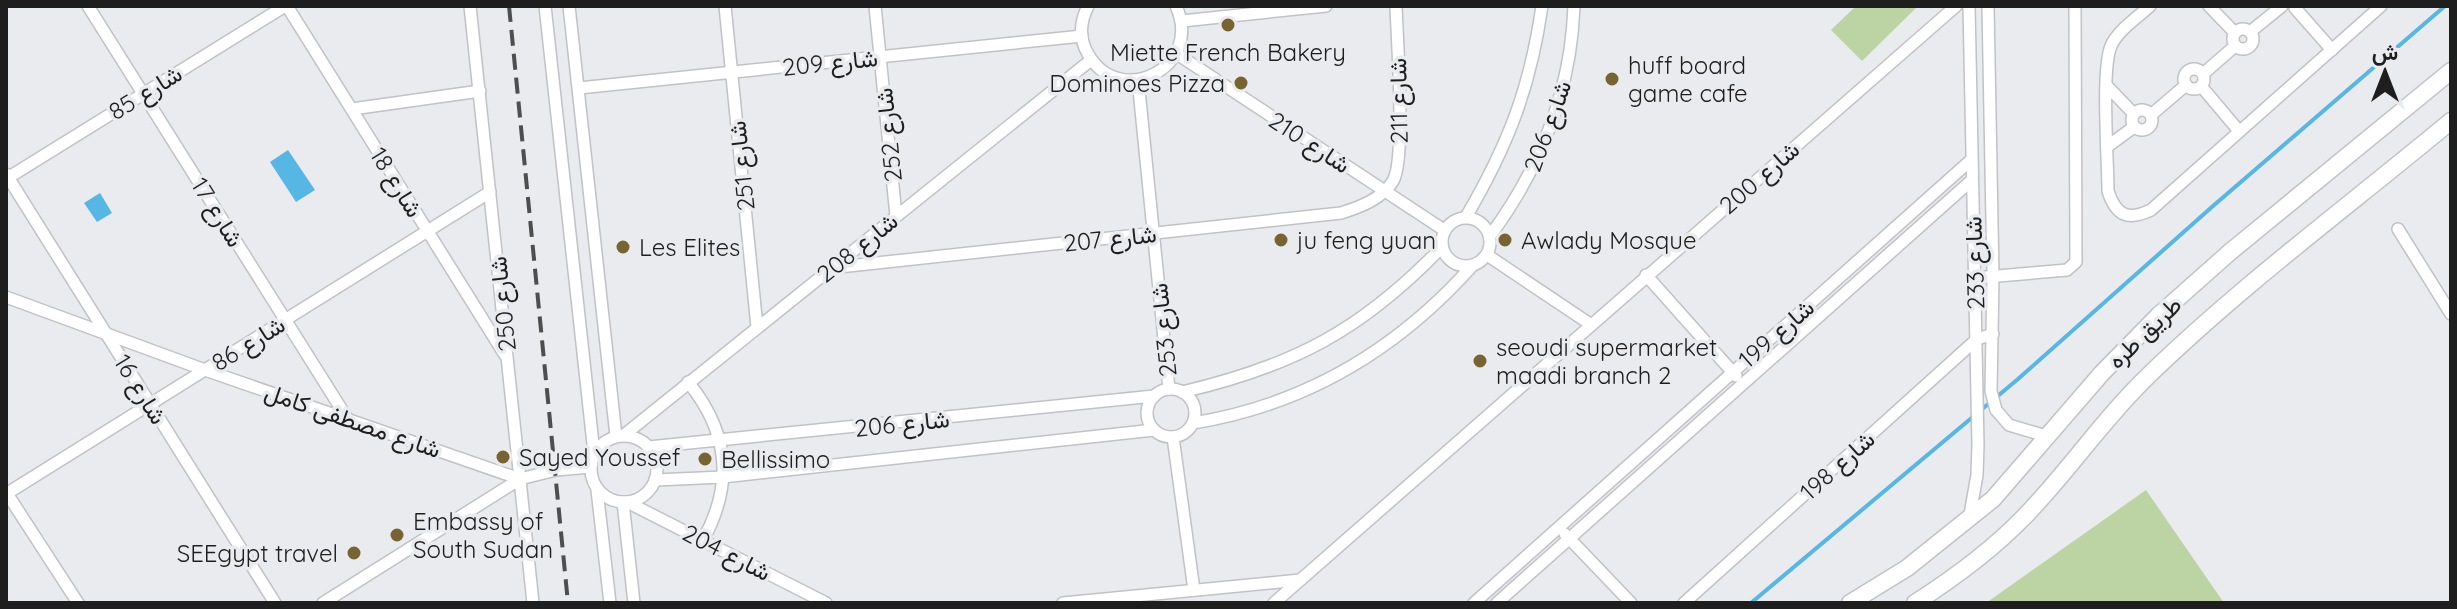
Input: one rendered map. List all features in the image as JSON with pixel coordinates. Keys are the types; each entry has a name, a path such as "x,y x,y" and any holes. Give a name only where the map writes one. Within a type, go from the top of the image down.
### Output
{"main road":[{"name":"طريق طره","path":"1850,603 1907,568 1993,499 2102,373 2159,315 2230,252 2451,71"},
{"name":"طريق طره","path":"1915,603 1979,559 2002,539 2043,496 2103,423 2185,341 2451,121"}],"street":[{"name":"شارع 17","path":"88,6 347,418"},
{"name":"شارع 85","path":"7,177 286,6"},
{"name":"شارع 18","path":"286,6 507,358"},
{"name":"شارع 250","path":"470,6 533,603"},
{"path":"545,6 594,453 590,467 597,490 610,603"},
{"path":"569,6 620,436"},
{"name":"شارع 251","path":"725,6 757,327"},
{"name":"شارع 252","path":"875,6 896,216"},
{"path":"1088,6 1082,36 1091,60 1104,72 1138,80 1161,72 1177,54 1182,21 1176,6"},
{"path":"1182,21 1326,6"},
{"name":"شارع 211","path":"1385,191 1394,180 1400,154 1396,6"},
{"name":"شارع 206","path":"1466,217 1512,131 1527,85 1542,6"},
{"name":"شارع 206","path":"1490,236 1514,205 1548,137 1569,64 1574,6"},
{"name":"شارع 200","path":"1274,603 1956,6"},
{"name":"شارع 233","path":"1969,6 1978,460 1969,520"},
{"name":"شارع 233","path":"1988,6 1993,276 1991,391 1996,410 2009,425 2046,436"},
{"path":"1975,278 2067,270 2076,262 2075,6"},
{"path":"2150,6 2119,33 2107,55 2108,191 2112,205 2123,214 2138,216 2151,210 2381,6"},
{"path":"2209,6 2235,33"},
{"path":"2250,32 2290,7 2332,50"},
{"path":"2241,29 2250,32 2253,37 2251,47 2244,50 2235,46 2235,33 2241,29"},
{"name":"شارع 209","path":"579,88 1082,36"},
{"path":"2186,85 2195,89 2235,46"},
{"name":"شارع 210","path":"1177,54 1444,230"},
{"name":"شارع 208","path":"620,436 1091,60"},
{"path":"2186,85 2184,78 2188,70 2198,69 2202,80 2239,131"},
{"name":"شارع 253","path":"1138,80 1169,389"},
{"path":"2151,115 2186,85"},
{"path":"2107,86 2134,114"},
{"path":"352,109 480,91"},
{"path":"2143,110 2151,115 2149,128 2140,130 2134,127 2131,120 2134,114 2143,110"},
{"path":"2108,146 2134,127"},
{"name":"شارع 199","path":"1474,603 1971,160"},
{"name":"شارع 16","path":"7,177 275,603"},
{"name":"شارع 199","path":"1497,603 1972,180"},
{"name":"شارع 207","path":"830,268 1341,213 1371,201 1385,191"},
{"name":"شارع 86","path":"6,494 490,192"},
{"path":"1466,217 1482,222 1490,236 1491,246 1487,255 1472,266 1421,318 1363,361 1310,389 1265,407 1193,423 1173,437 1154,430 1147,417 1149,402 1154,396 1169,389 1182,392 1267,369 1307,352 1344,331 1380,306 1412,278 1442,247 1444,230 1457,219 1466,217"},
{"path":"2398,229 2451,314"},
{"path":"1442,247 1453,262 1472,266"},
{"path":"1487,255 1590,324"},
{"path":"1646,275 1742,383"},
{"name":"شارع مصطفى كامل","path":"6,297 520,479"},
{"name":"شارع 198","path":"1684,603 1977,339 1993,334"},
{"path":"688,382 714,421 720,442 723,477 720,502 703,540"},
{"path":"1182,392 1193,405 1193,423"},
{"name":"شارع 206","path":"649,447 1154,396"},
{"name":"شارع 206","path":"655,480 723,477 1154,430"},
{"path":"594,453 605,441 620,436 642,441 649,447 657,463 655,480 641,497 625,502 597,490"},
{"path":"1173,437 1194,590"},
{"path":"323,603 520,479 556,470 590,467"},
{"path":"6,494 78,603"},
{"path":"625,502 634,603"},
{"name":"شارع 204","path":"625,502 826,603"},
{"path":"1559,527 1631,603"},
{"path":"1063,603 1300,580"}],"green space":[{"path":"1856,6 1918,6 1862,61 1831,30"},
{"path":"2146,490 2224,603 1986,603"}],"water":[{"path":"288,150 315,190 296,202 270,162"},
{"path":"100,193 112,213 97,222 84,203"}],"waterway":[{"path":"1751,603 2018,379 2445,6"}],"railway":[{"path":"509,6 568,603"}],"place":[{"name":"Miette French Bakery","path":"1228,25"},
{"name":"huff board game cafe","path":"1612,79"},
{"name":"Dominoes Pizza","path":"1241,83"},
{"name":"ju feng yuan","path":"1281,240"},
{"name":"Awlady Mosque","path":"1505,240"},
{"name":"Les Elites","path":"623,247"},
{"name":"seoudi supermarket maadi branch 2","path":"1480,361"},
{"name":"Sayed Youssef","path":"503,457"},
{"name":"Bellissimo","path":"705,459"},
{"name":"Embassy of South Sudan","path":"397,535"},
{"name":"SEEgypt travel","path":"354,553"}]}
